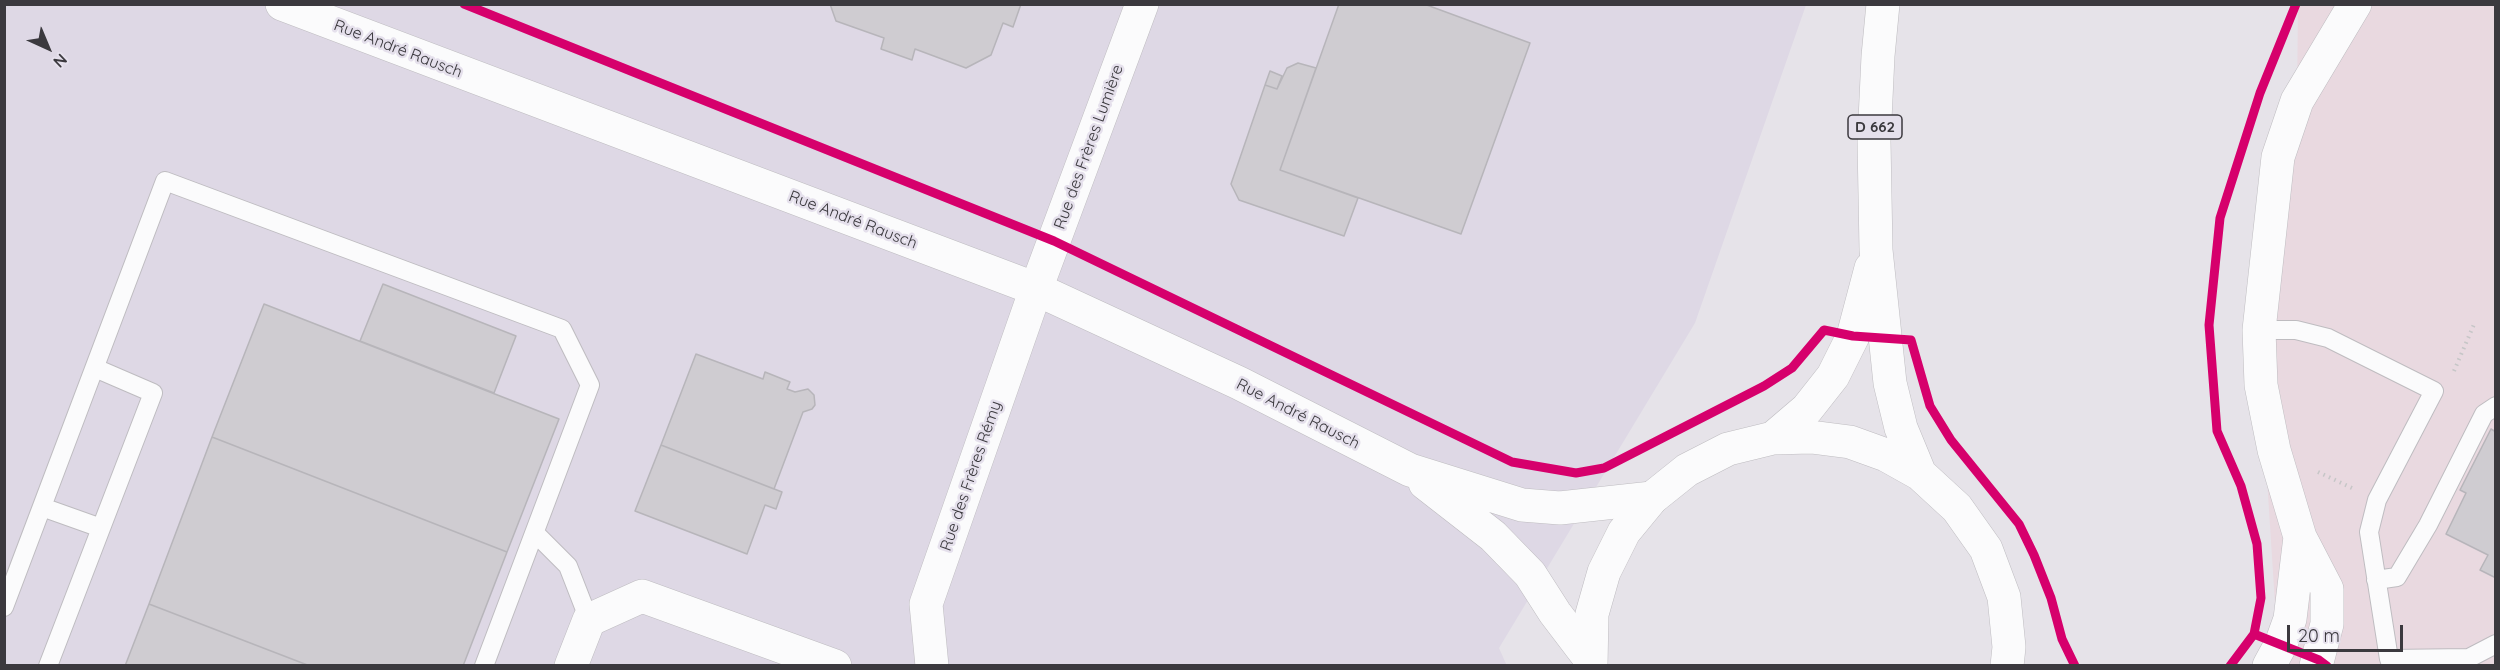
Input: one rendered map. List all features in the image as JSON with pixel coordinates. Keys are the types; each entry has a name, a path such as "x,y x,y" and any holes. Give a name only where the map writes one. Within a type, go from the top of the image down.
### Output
{"street":[{"name":"Rue André Rausch","path":"282,4 1036,289 1239,383 1410,470 1522,505 1560,508 1652,498"},
{"name":"Rue des Frères Lumière","path":"1036,289 1142,4"},
{"name":"D 662","path":"1883,4 1874,141 1876,250 1890,383 1901,428 1920,474"},
{"path":"2316,666 2327,624 2327,589 2300,537 2274,450 2263,396 2259,330 2278,157 2296,101 2355,4"},
{"name":"D 662","path":"1773,438 1807,409 1833,376 1853,336 1876,250"},
{"name":"Rue des Frères Rémy","path":"932,666 926,604 1036,289"},
{"path":"1590,662 1592,614 1604,572 1624,532 1652,498 1688,470 1728,449 1773,438 1811,437 1850,442 1886,455 1920,474 1958,508 1986,549 2004,597 2014,659"},
{"name":"Rue André Rausch","path":"1410,470 1501,543 1530,574 1590,662"},
{"path":"2269,666 2282,644 2290,620 2300,537"},
{"path":"571,666 589,620 642,596 835,666"}],"lane":[{"path":"4,606 165,181 562,329 590,385 484,666"},
{"path":"2259,330 2296,330 2328,338 2434,391 2377,500 2369,532 2388,659 2469,658 2496,644"},
{"path":"48,666 153,393 95,368"},
{"path":"2376,580 2397,577 2428,525 2484,414 2496,406"},
{"path":"42,507 101,528"},
{"path":"535,533 568,566 589,620"}],"path":[{"path":"2450,380 2475,322"}],"shaded area":[{"path":"4,5 1806,5 1695,323 1499,648 1507,666 5,665"},
{"path":"2298,5 2495,5 2495,665 2279,666 2261,385 2297,101"}],"building":[{"path":"830,4 1021,4 1013,27 1003,23 991,55 966,68 915,49 912,60 881,49 884,38 836,21"},
{"path":"1339,4 1424,4 1530,43 1461,234 1280,170"},
{"path":"1298,63 1316,68 1280,170 1358,198 1344,236 1239,200 1231,184 1265,85 1277,89 1287,68"},
{"path":"1270,71 1282,76 1277,89 1265,85"},
{"path":"383,284 516,336 494,393 360,341"},
{"path":"264,304 559,419 507,552 212,437"},
{"path":"696,354 763,379 765,372 790,382 787,389 795,392 808,389 814,395 815,405 812,409 803,412 774,489 661,445"},
{"path":"2491,429 2496,432 2496,578 2480,570 2488,555 2446,534 2466,493 2460,490"},
{"path":"212,437 507,552 463,666 310,666 149,604"},
{"path":"661,445 782,492 776,509 765,505 747,554 635,511"},
{"path":"149,604 310,666 125,666"}],"cycle path":[{"path":"464,4 1054,241 1512,462 1576,473 1604,468 1764,386 1792,368 1824,330 1853,336 1911,340 1930,406 1951,440 2019,524 2051,598 2062,639 2075,666"},
{"path":"2230,666 2254,634 2261,598 2257,544 2241,486 2217,431 2209,325 2220,218 2260,93 2296,4"},
{"path":"2254,634 2319,660 2327,666"}]}
